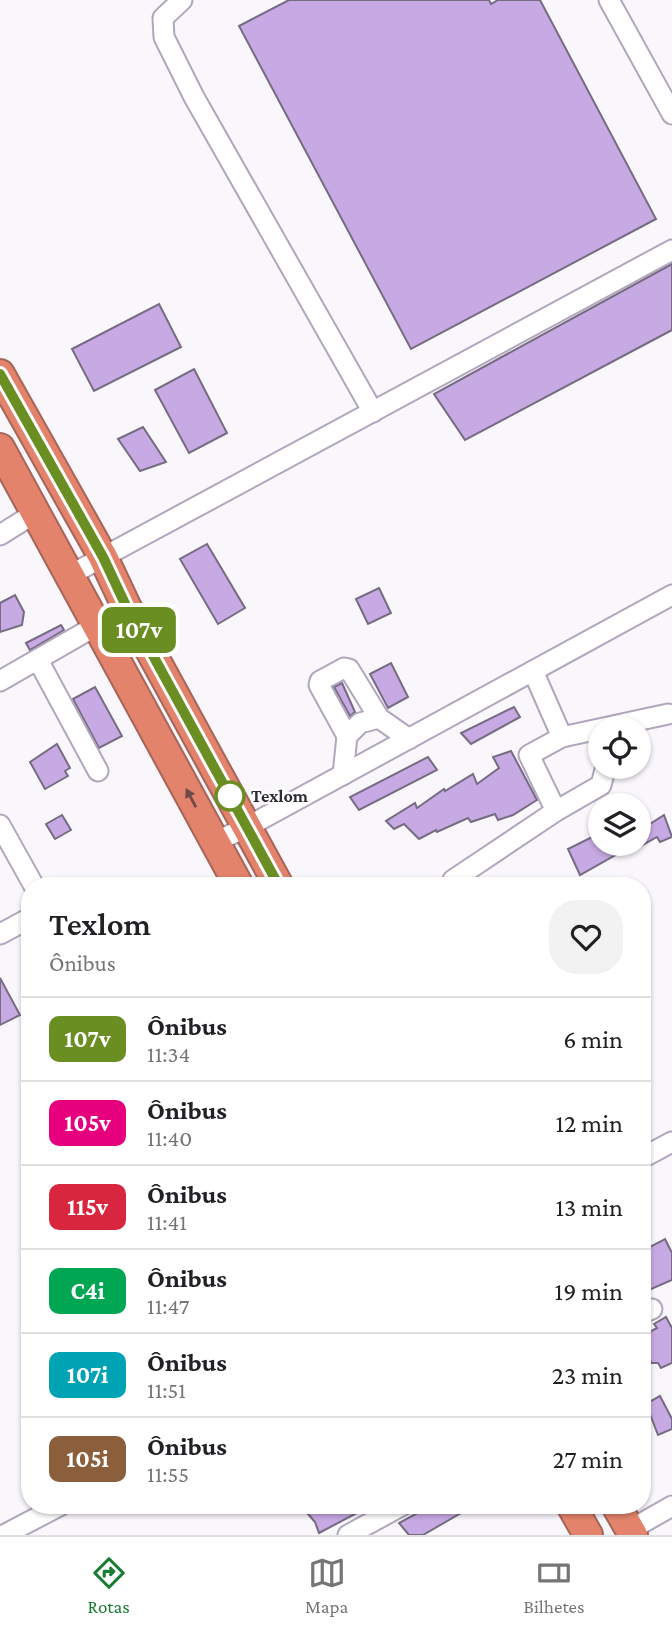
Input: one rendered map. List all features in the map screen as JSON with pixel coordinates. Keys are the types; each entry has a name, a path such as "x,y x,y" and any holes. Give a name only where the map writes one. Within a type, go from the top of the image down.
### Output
{"highway":[{"path":"0,374 103,557 127,608 274,877"},
{"path":"0,449 234,877"},
{"path":"576,1514 587,1535"},
{"path":"621,1514 632,1533"}],"street":[{"path":"182,0 163,18 164,37 194,97 373,412"},
{"path":"609,0 672,114"},
{"path":"70,575 672,250"},
{"path":"0,535 35,513"},
{"path":"215,842 672,595"},
{"path":"0,681 127,608"},
{"path":"38,660 98,771"},
{"path":"343,775 347,736 319,685 320,681 344,668 349,669 379,718 409,739"},
{"path":"533,671 562,737"},
{"path":"651,719 668,714"},
{"path":"347,736 360,723 379,718"},
{"path":"556,811 529,755 562,737 588,734"},
{"path":"457,877 556,811 601,785 603,779"},
{"path":"0,825 29,877"},
{"path":"0,934 21,923"},
{"path":"651,1153 672,1142"},
{"path":"632,1533 672,1506"},
{"path":"4,1535 44,1514"},
{"path":"348,1535 386,1514"}],"building":[{"path":"289,0 489,0 491,4 498,0 540,0 656,219 411,349 239,26"},
{"path":"672,264 672,330 465,440 434,394"},
{"path":"159,304 181,347 94,391 72,349"},
{"path":"194,369 227,433 189,453 155,390"},
{"path":"143,427 166,462 140,471 118,439"},
{"path":"207,544 245,608 218,624 180,559"},
{"path":"379,588 391,613 368,624 356,599"},
{"path":"15,595 24,612 22,625 0,632 0,603"},
{"path":"61,625 64,630 30,650 26,643"},
{"path":"391,663 408,697 388,708 370,674"},
{"path":"342,683 355,712 350,716 334,687"},
{"path":"95,687 122,736 99,748 73,699"},
{"path":"514,707 520,717 471,744 461,733"},
{"path":"57,744 70,768 65,771 68,776 45,789 30,762"},
{"path":"511,751 537,800 513,815 498,820 495,814 471,822 468,818 419,839 404,824 394,829 386,821 415,803 417,808 444,789 445,791 473,774 477,784 499,768 493,757"},
{"path":"428,757 437,770 359,810 350,797"},
{"path":"62,815 71,830 55,839 46,824"},
{"path":"664,815 672,837 660,842 657,837 651,840 651,823"},
{"path":"588,839 588,856 614,856 580,875 568,849"},
{"path":"0,978 20,1015 0,1025"},
{"path":"665,1239 672,1253 672,1280 651,1289 651,1246"},
{"path":"666,1317 672,1328 672,1363 661,1368 658,1363 651,1363 651,1331 657,1328 654,1324"},
{"path":"660,1396 672,1419 672,1429 658,1435 651,1417 651,1401"},
{"path":"308,1514 355,1514 319,1533"},
{"path":"416,1514 459,1514 423,1535 409,1535 399,1523"}],"bus line":[{"name":"107v","path":"0,374 103,557 127,608 274,877"}],"place":[{"name":"Texlom","path":"230,796"}]}
